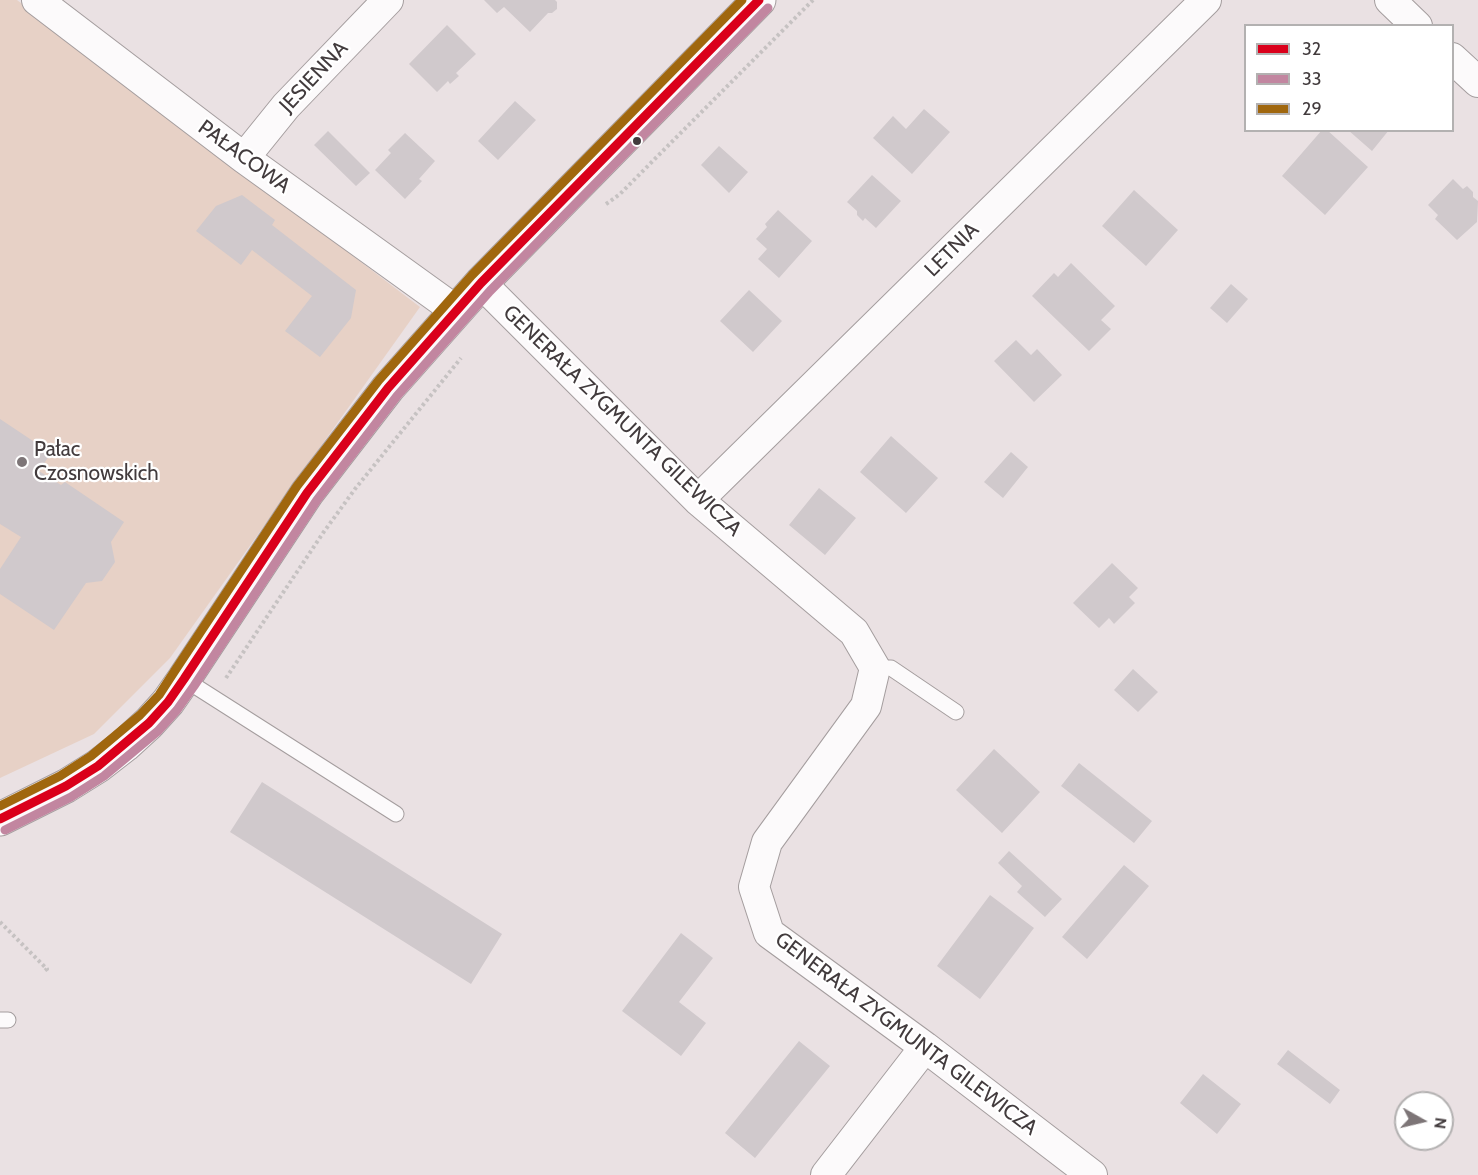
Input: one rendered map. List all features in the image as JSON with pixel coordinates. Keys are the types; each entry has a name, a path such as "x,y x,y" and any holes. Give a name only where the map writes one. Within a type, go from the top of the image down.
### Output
{"street":[{"name":"PAŁACOWA","path":"37,0 244,158 456,310"},
{"name":"JESIENNA","path":"244,158 286,106 388,0"},
{"path":"0,819 66,786 98,766 125,745 168,702 307,493 381,396 481,283 759,0"},
{"name":"LETNIA","path":"698,500 1206,0"},
{"path":"1390,0 1415,24"},
{"path":"1454,60 1478,82"},
{"name":"GENERAŁA ZYGMUNTA GILEWICZA","path":"481,283 698,500 854,632 875,668 866,706 767,842 754,886 769,933 925,1047 1092,1175"},
{"path":"826,1175 925,1047"}],"lane":[{"path":"875,668 891,668 956,712"},
{"path":"184,678 396,814"}],"path":[{"path":"603,206 628,186 813,0"},
{"path":"226,679 342,507 466,350"},
{"path":"0,922 47,969 43,972"}],"shaded area":[{"path":"0,0 17,0 420,307 170,658 94,734 0,778"}],"building":[{"path":"484,0 555,0 557,9 548,13 530,32 504,7 497,13"},
{"path":"447,25 476,54 456,73 459,76 450,84 448,81 437,92 409,64"},
{"path":"515,101 536,120 498,160 478,141"},
{"path":"924,109 950,132 912,174 873,138 893,116 906,129"},
{"path":"328,131 370,173 356,186 314,145"},
{"path":"1320,132 1329,132 1368,167 1325,215 1282,176"},
{"path":"1350,132 1387,132 1372,151"},
{"path":"405,133 435,161 419,179 422,181 405,199 375,170 391,153 388,150"},
{"path":"719,146 748,172 729,193 701,165"},
{"path":"872,175 901,201 876,228 865,218 863,221 857,215 857,211 847,202"},
{"path":"1453,179 1463,189 1467,186 1478,201 1477,222 1457,240 1435,219 1438,215 1428,205"},
{"path":"1134,190 1178,230 1146,266 1102,226"},
{"path":"242,195 275,220 272,225 356,290 351,318 320,357 285,331 312,296 252,250 241,265 196,231 216,206"},
{"path":"778,210 812,241 779,278 758,259 767,249 756,239 767,227 765,224"},
{"path":"1071,263 1115,306 1101,320 1111,329 1089,351 1032,296 1054,273 1058,277"},
{"path":"1231,284 1248,299 1227,323 1210,308"},
{"path":"749,290 782,321 753,352 720,321"},
{"path":"1016,340 1031,355 1037,349 1062,375 1034,402 994,361"},
{"path":"0,419 51,453 39,471 61,485 65,482 124,522 111,542 115,562 102,581 86,583 54,630 0,594 0,569 21,537 0,524"},
{"path":"891,436 938,478 906,513 860,472"},
{"path":"1011,452 1028,467 1003,498 984,482"},
{"path":"819,488 856,518 825,555 789,525"},
{"path":"1112,563 1138,588 1129,597 1135,603 1114,624 1109,618 1099,628 1073,603"},
{"path":"1133,669 1158,692 1138,712 1114,690"},
{"path":"994,749 1040,792 1002,833 956,790"},
{"path":"1079,763 1152,821 1134,843 1061,786"},
{"path":"262,782 502,934 471,984 230,832"},
{"path":"1009,851 1062,899 1045,917 1017,892 1022,886 998,863"},
{"path":"1124,865 1149,886 1087,959 1062,937"},
{"path":"990,895 1034,928 980,999 937,966"},
{"path":"681,933 713,958 679,1002 706,1023 681,1056 622,1011"},
{"path":"799,1041 830,1066 755,1158 725,1133"},
{"path":"1288,1050 1340,1090 1330,1104 1277,1064"},
{"path":"1203,1074 1241,1104 1217,1134 1180,1103"}],"transit line":[{"name":"29","path":"0,806 60,776 91,756 140,715 159,695 297,486 379,380 472,275 742,0"},
{"name":"32","path":"0,819 66,786 98,766 149,723 184,679 307,493 388,388 481,283 759,0"},
{"name":"33","path":"5,830 71,797 104,776 158,731 194,686 317,500 397,396 490,291 768,8"}],"place":[{"name":"Pałac Czosnowskich","path":"22,462"}]}
